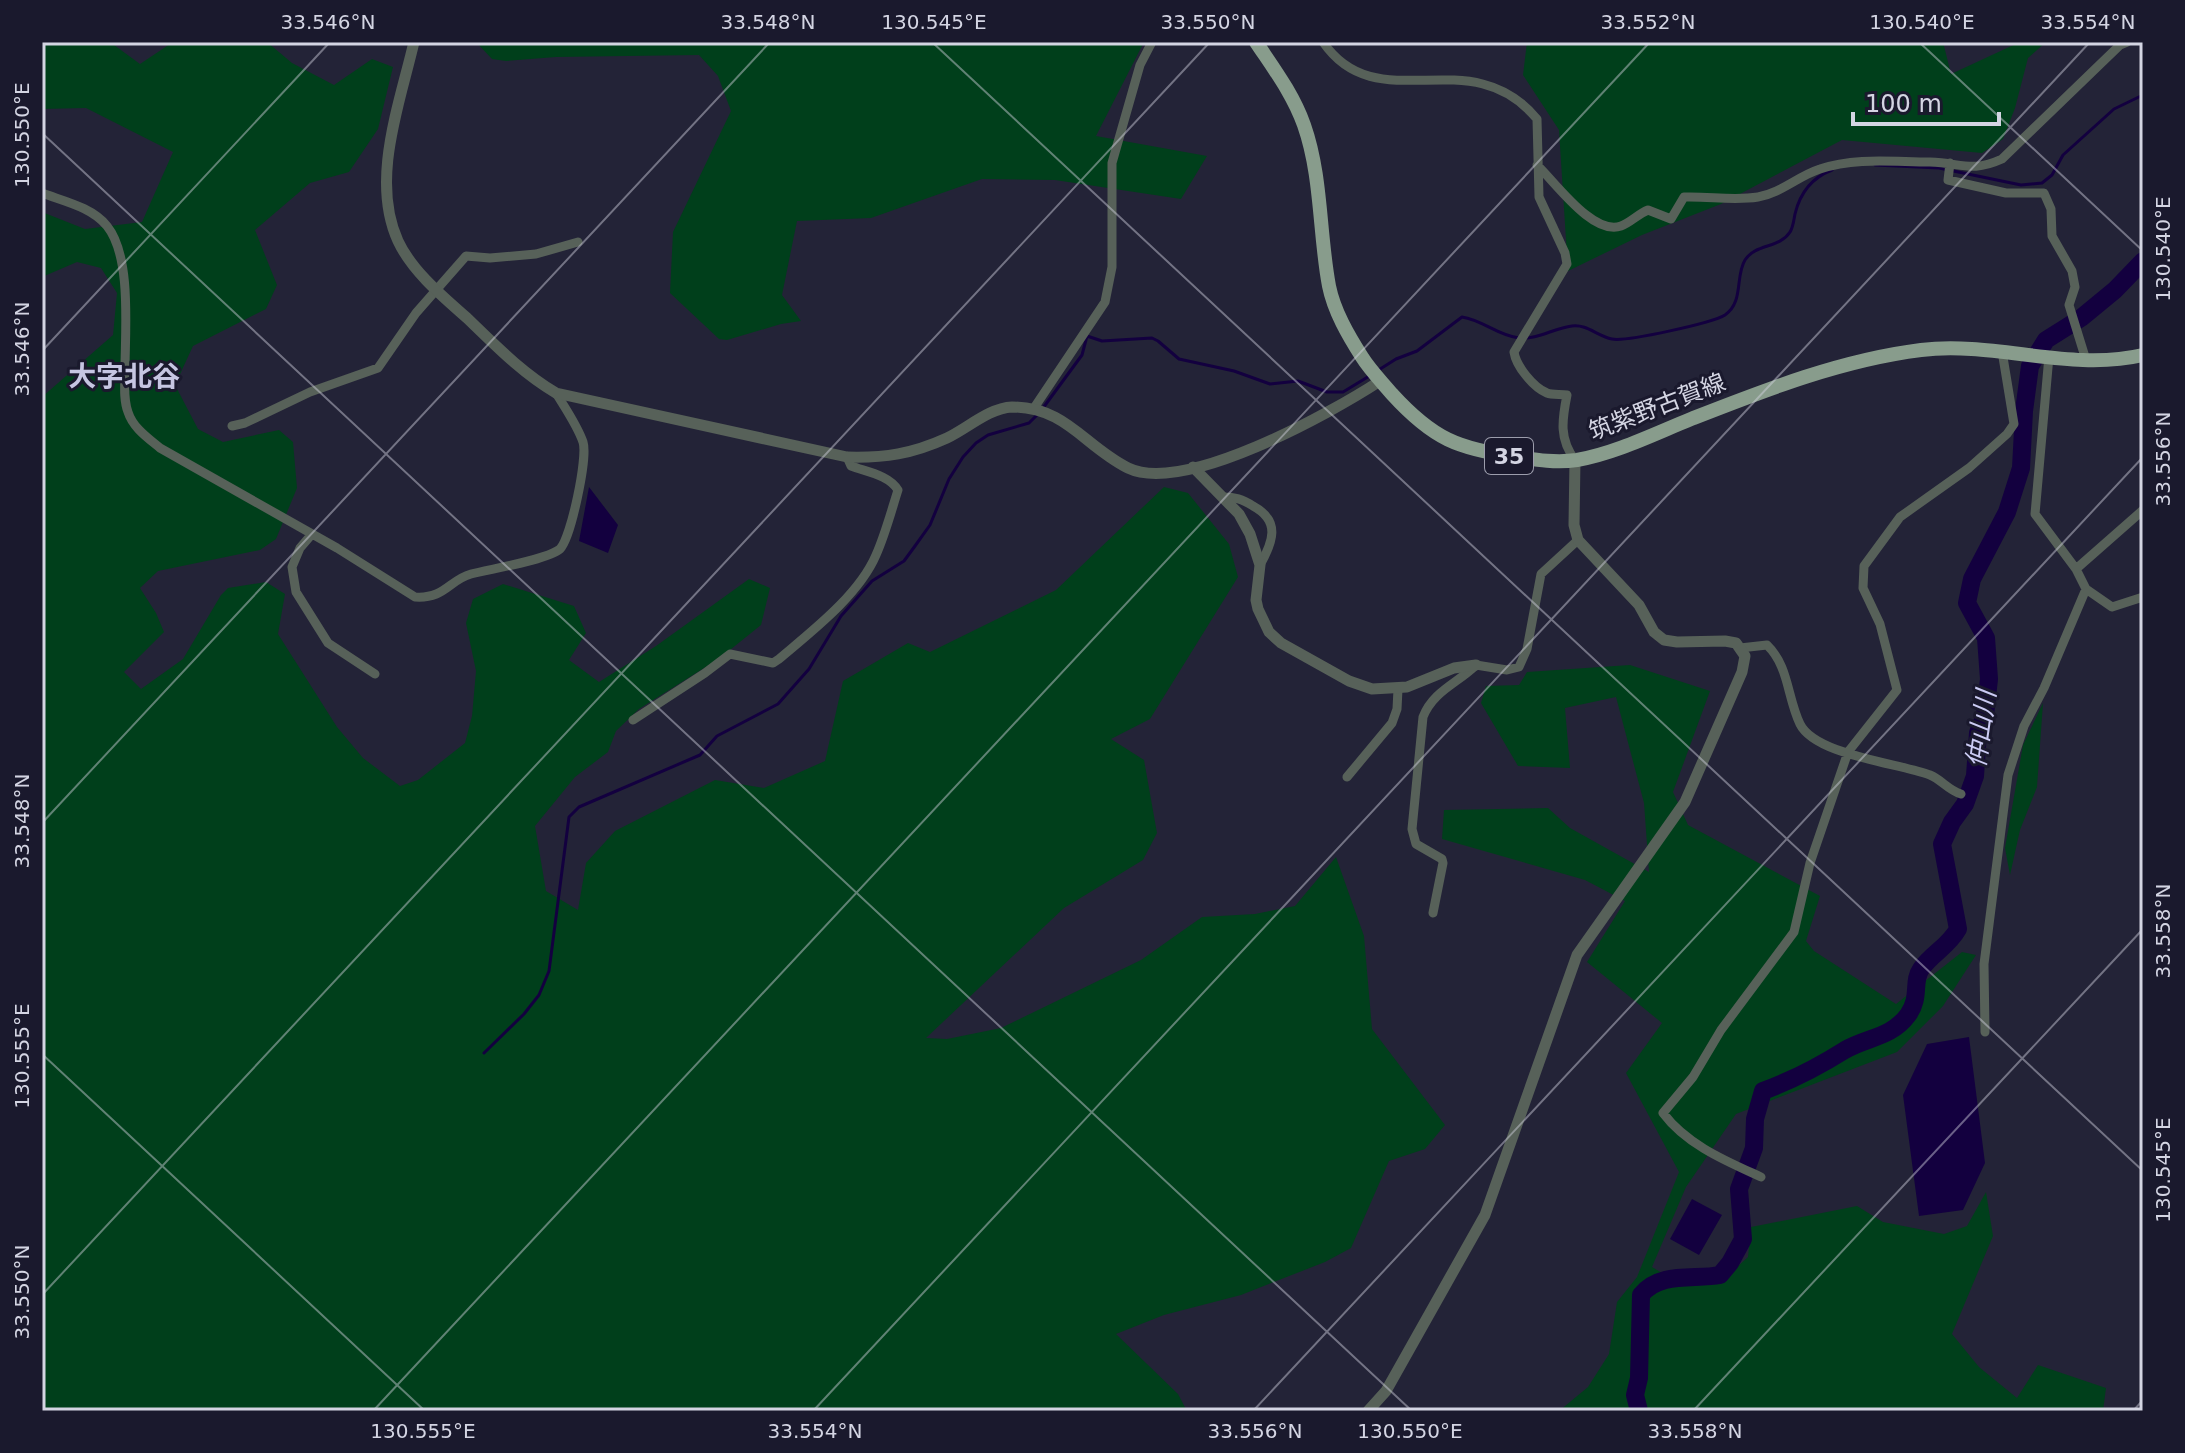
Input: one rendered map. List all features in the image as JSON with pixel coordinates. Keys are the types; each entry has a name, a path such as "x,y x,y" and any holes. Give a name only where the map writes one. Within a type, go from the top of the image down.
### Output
{"main road":[{"name":"筑紫野古賀線","path":"1256,42 1287,87 1304,127 1314,171 1330,289 1346,330 1380,381 1418,422 1440,436 1481,452 1550,461 1575,460 1605,453 1755,394 1854,362 1923,350 2007,352 2118,361 2143,355"}],"street":[{"path":"414,42 392,137 387,208 403,250 436,290 531,378 556,393 847,457 885,458 908,453 949,437 980,418 1007,407 1034,408 1062,418 1104,454 1130,469 1153,474 1193,467 1271,442 1343,405 1380,381"},
{"path":"1034,408 1105,302 1112,267 1112,163 1140,65 1152,42"},
{"path":"1323,42 1358,73 1397,82 1445,78 1476,80 1519,99 1537,119 1539,197 1567,264 1514,352 1516,363 1547,393 1567,395 1561,421 1564,444 1575,460 1574,525 1578,540 1639,605 1654,632 1664,640 1736,643 1745,656 1742,672 1685,802 1577,955 1485,1215 1386,1391 1368,1411"},
{"path":"1537,165 1571,201 1597,223 1608,228 1622,226 1648,210 1671,219 1684,197 1734,200 1761,197 1816,170 1836,165 1866,161 1950,163 1976,168 2002,159 2123,43"},
{"path":"1950,163 1948,180 2006,193 2044,193 2051,209 2052,236 2072,271 2075,287 2069,305 2086,360"},
{"path":"42,193 85,209 107,226 122,260 125,394 128,413 139,430 160,448 312,534 415,597 426,598 448,589 465,576 551,554 560,548 569,534 584,444 556,393"},
{"path":"232,426 378,368 416,313 466,256 490,258 536,254 578,242"},
{"path":"1761,1177 1718,1159 1671,1123 1663,1113 1693,1077 1721,1030 1794,932 1810,863 1848,752 1897,690 1880,624 1863,588 1864,566 1900,517 1969,468 2014,424 2007,352"},
{"path":"2044,356 2035,514 2076,569 2086,589 2112,607 2143,597"},
{"path":"633,720 730,654 773,663 835,612 850,594 875,558 898,490 894,484 879,476 851,466 847,457"},
{"path":"1193,467 1239,514 1250,534 1260,565"},
{"path":"1223,497 1238,497 1262,510 1272,523 1272,537 1260,565 1256,600 1269,632 1281,643 1361,687 1398,689 1454,668 1476,665 1507,670 1519,667 1527,649 1541,574 1578,540"},
{"path":"2076,569 2143,510"},
{"path":"312,534 300,548 292,567 296,592 328,643 375,674"},
{"path":"1985,1032 1984,964 2008,775 2024,726 2044,688 2086,589"},
{"path":"1740,648 1767,645 1779,656 1801,727 1824,746 1919,771 1937,778 1950,790 1961,794"},
{"path":"1433,913 1442,859 1416,844 1412,829 1423,717 1428,704 1441,690 1463,678 1476,665"},
{"path":"1347,777 1392,723 1397,709 1398,689"}],"green space":[{"path":"42,42 110,42 140,64 173,42 267,42 292,63 334,85 372,59 393,67 378,129 349,172 310,183 255,230 277,285 266,309 193,346 175,385 198,429 223,442 279,430 293,442 297,488 276,539 260,550 158,571 140,588 164,632 124,672 141,689 183,659 228,588 266,582 285,594 278,634 337,727 363,758 400,786 418,780 465,743 472,716 476,671 466,623 473,599 503,584 574,606 586,633 569,660 599,682 656,646 749,579 770,588 761,625 720,658 639,709 616,731 608,752 575,777 535,826 546,891 578,910 586,863 615,831 715,780 764,788 825,761 843,681 908,643 930,652 1056,590 1164,487 1188,493 1229,544 1238,577 1150,719 1111,739 1144,760 1157,833 1143,860 1064,908 926,1038 947,1039 1001,1028 1141,960 1202,917 1255,914 1295,906 1336,857 1364,936 1372,1029 1445,1125 1425,1149 1389,1161 1351,1248 1325,1262 1241,1295 1164,1315 1116,1334 1178,1394 1187,1411 42,1411 42,397 113,335 117,293 101,268 77,262 42,277 42,212 85,229 142,222 173,152 86,108 42,109"},
{"path":"476,42 1144,42 1096,136 1207,156 1181,199 1055,180 982,179 871,218 797,221 782,295 801,321 727,340 719,339 670,293 673,232 731,111 718,76 699,55 556,57 506,61 492,59"},
{"path":"1527,42 1637,42 1646,46 1656,42 1943,42 1951,74 2020,42 2046,42 2028,58 2003,139 1982,153 1842,140 1721,204 1642,235 1568,271 1559,130 1523,75"},
{"path":"1630,665 1710,691 1673,792 1688,825 1820,896 1806,941 1814,951 1896,1004 1962,952 1976,955 1943,1006 1897,1052 1736,1114 1686,1187 1652,1267 1674,1280 1725,1278 1748,1257 1751,1227 1857,1206 1883,1222 1944,1234 1967,1226 1986,1192 1993,1236 1952,1334 1979,1367 2017,1398 2038,1365 2106,1388 2103,1411 1559,1411 1588,1387 1609,1354 1617,1302 1637,1277 1679,1172 1626,1073 1662,1023 1587,962 1625,901 1585,880 1442,839 1444,810 1548,808 1570,828 1649,872 1644,803 1616,697 1565,708 1570,768 1518,766 1481,703 1486,686 1519,685 1527,672"},
{"path":"2043,703 2037,787 2020,830 2010,875 2005,848 2023,745"}],"shaded area":[{"path":"589,487 618,525 608,553 579,541"},
{"path":"1969,1037 1985,1163 1963,1210 1919,1216 1903,1095 1927,1044"},
{"path":"1692,1199 1722,1215 1699,1255 1670,1239"}],"waterway":[{"path":"1875,165 1939,168 2021,185 2042,183 2052,175 2063,155 2114,109 2143,95"},
{"path":"1377,371 1417,351 1462,317 1519,338 1577,326 1620,339 1687,327 1725,315 1735,303 1745,260 1790,232 1803,193 1818,177 1832,170"},
{"name":"仲山川","path":"1639,1411 1635,1395 1639,1378 1641,1295 1657,1282 1667,1279 1720,1275 1730,1263 1743,1239 1739,1189 1754,1148 1755,1119 1763,1091 1805,1073 1901,1023 1912,1008 1921,969 1958,929 1942,844 1965,804 1975,776 1978,733 1985,715 1989,679 1986,638 1967,603 1972,579 2007,512 2021,468 2030,366 2046,340 2081,318 2143,261"},
{"path":"1043,408 1082,355 1087,336 1102,341 1152,338 1179,359 1234,371 1270,384 1298,381 1327,392 1343,392 1371,375"},
{"path":"484,1053 524,1014 539,995 549,971 569,817 579,807 700,755 717,736 778,704 809,669 841,616 872,581 904,561 930,525 949,479 963,457 988,435 1029,423 1038,414"}],"district":[{"name":"大字北谷","path":"124,376"}]}
